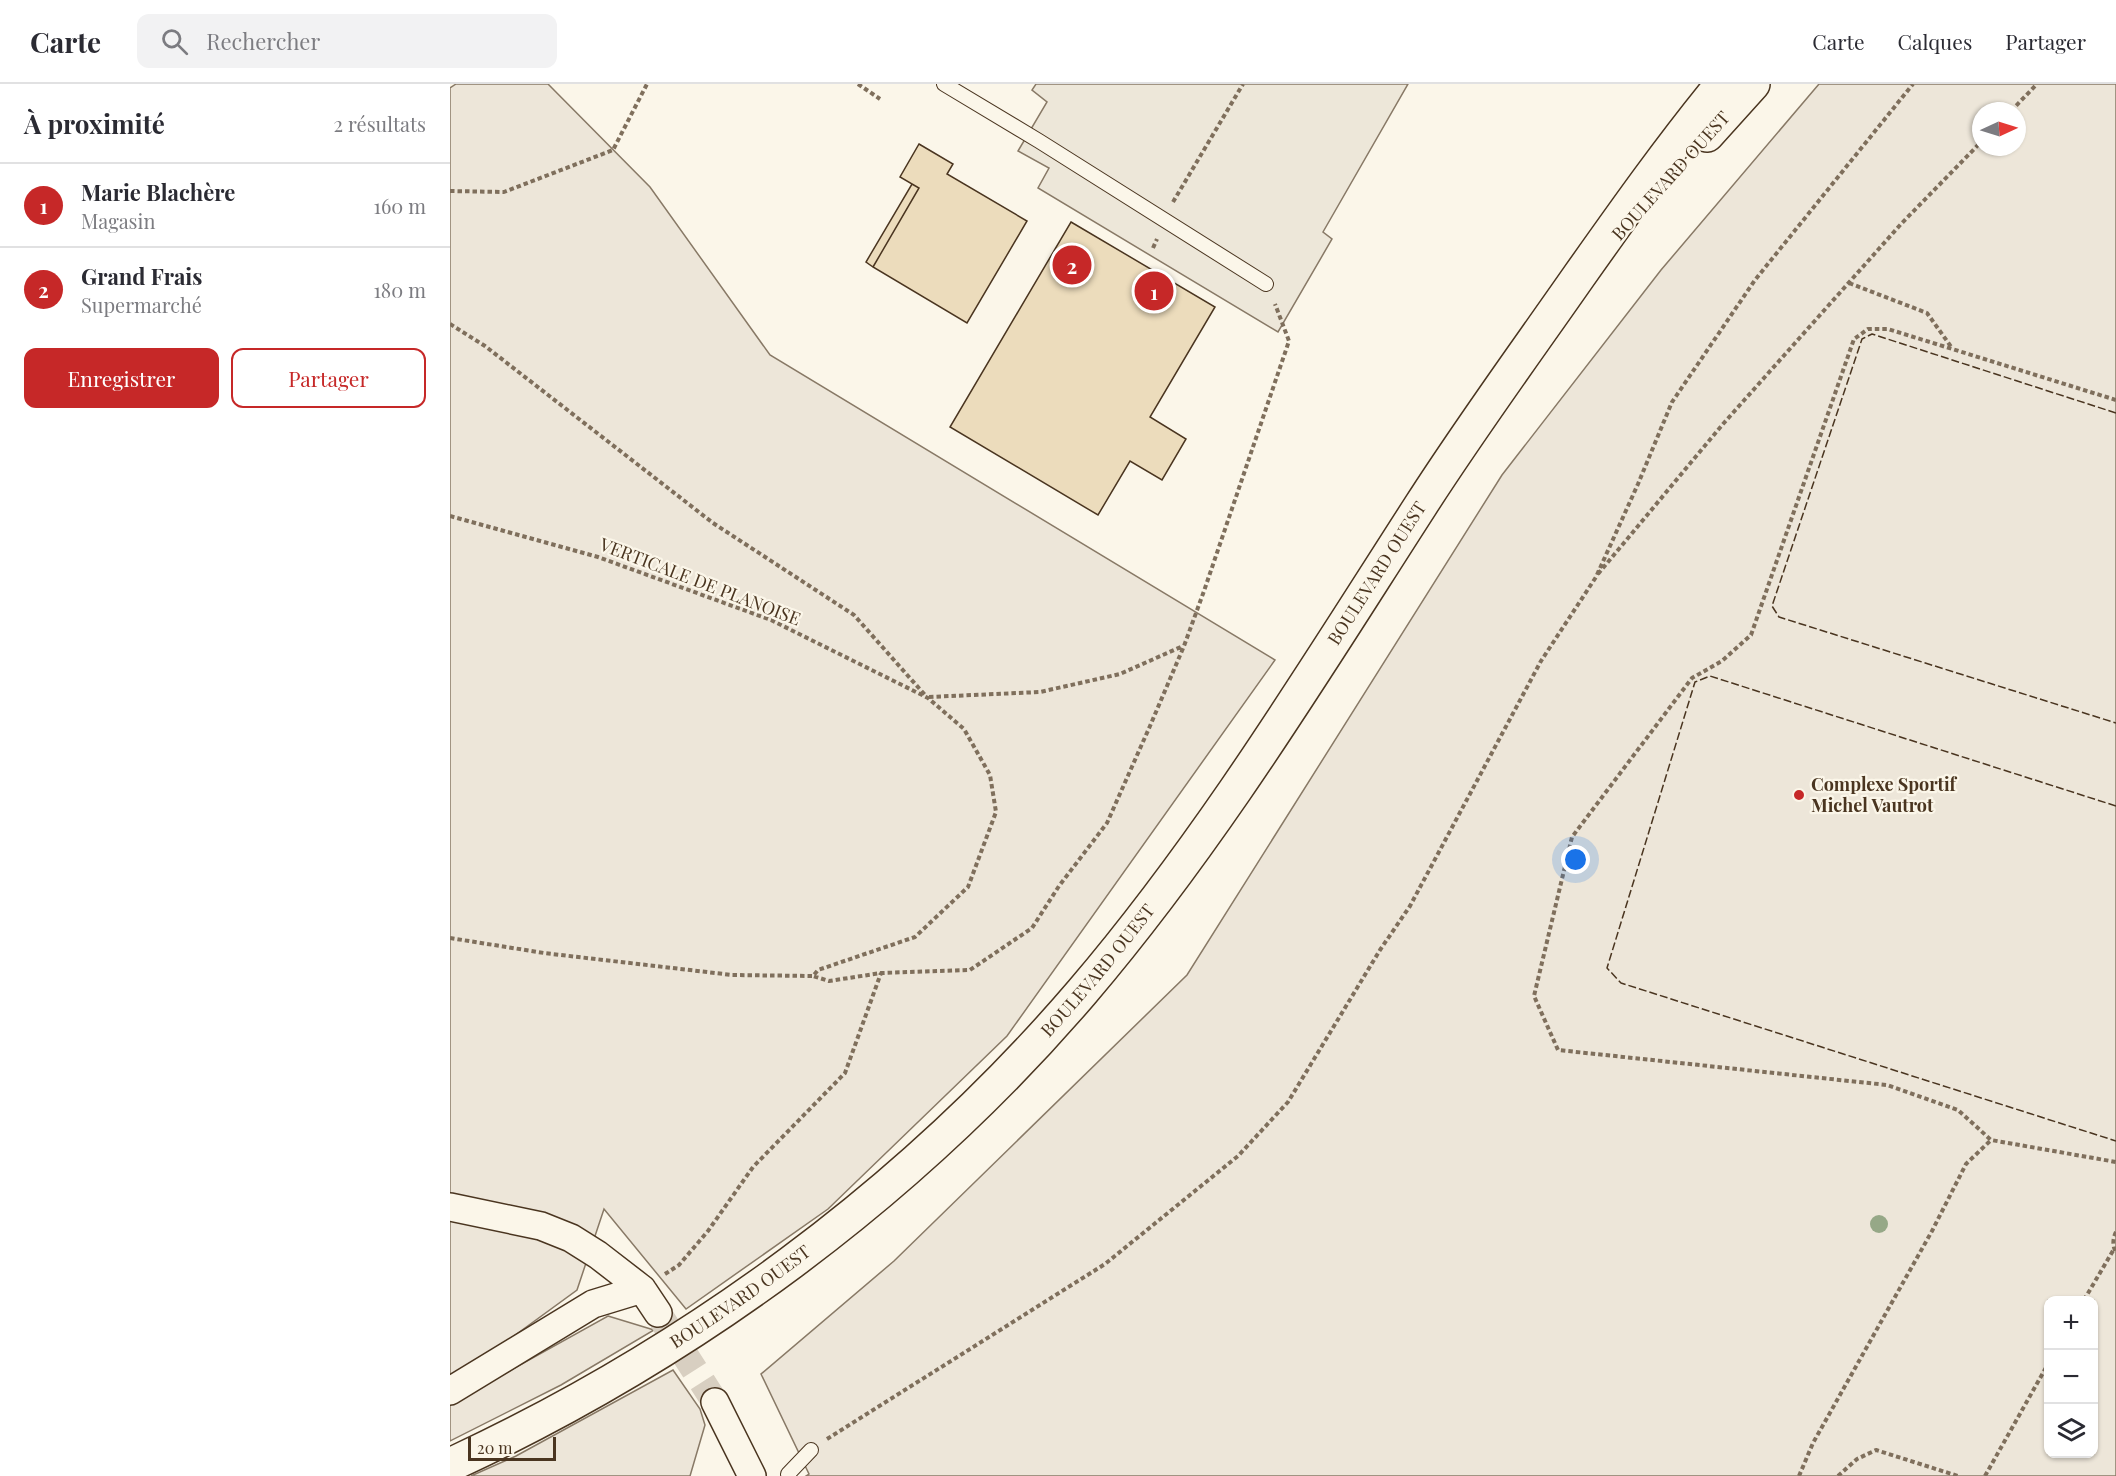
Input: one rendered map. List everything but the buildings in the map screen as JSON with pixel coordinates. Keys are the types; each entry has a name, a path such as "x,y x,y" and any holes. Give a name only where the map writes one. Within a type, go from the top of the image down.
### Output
{"main road":[{"name":"BOULEVARD OUEST","path":"450,1465 548,1416 623,1373 704,1322 788,1264 900,1174 964,1116 1032,1048 1082,992 1132,930 1245,777 1442,473 1679,135 1722,84"},
{"name":"BOULEVARD OUEST","path":"1565,296 1753,84"}],"street":[{"path":"450,1207 541,1226 571,1238 598,1255 642,1289 658,1312"},
{"path":"450,1391 593,1304 642,1289"},
{"path":"715,1402 752,1476"}],"lane":[{"path":"944,84 1266,284"},
{"path":"788,1474 811,1449"}],"path":[{"path":"450,191 504,192 613,150 647,84"},
{"path":"858,84 880,99"},
{"path":"1153,248 1172,203 1243,84"},
{"path":"1596,577 1672,402 1755,280 1913,84"},
{"path":"2020,102 2037,84"},
{"path":"811,1449 1105,1264 1238,1156 1288,1102 1380,950 1410,906 1541,661 1596,577 1723,424 1901,224 1972,151"},
{"path":"1849,283 1927,314 1952,349"},
{"path":"450,938 544,953 732,975 813,976 829,981 881,973 970,970 1032,928 1059,886 1107,823 1184,646 1289,340 1266,284"},
{"path":"450,324 485,346 713,523 854,615 928,698 1040,692 1120,674 1184,646"},
{"path":"2116,400 1888,329 1868,329 1854,339 1751,634 1722,661 1692,678 1572,837 1534,996 1558,1050 1887,1085 1958,1110 1990,1140 2116,1162"},
{"name":"VERTICALE DE PLANOISE","path":"450,516 598,557 771,620 928,698 964,729 990,775 996,812 968,887 915,937 818,970 813,976"},
{"path":"642,1289 679,1265 708,1231 753,1167 845,1073 881,973"},
{"path":"1799,1476 1813,1443 1932,1231 1966,1164 1990,1140"},
{"path":"2086,1296 2115,1250 2113,1237 2116,1232"},
{"path":"1985,1476 2044,1373"},
{"path":"1838,1476 1857,1460 1876,1450 1958,1476"}],"shaded area":[{"path":"456,84 548,84 650,187 770,355 1275,660 1007,1036 828,1209 686,1309 604,1209 577,1290 466,1371 450,1379 450,88"},
{"path":"1036,84 1408,84 1323,232 1332,239 1278,332 1038,188 1049,168 1018,151 1047,102 1032,90"},
{"name":"Complexe Sportif Michel Vautrot","path":"1819,84 2116,84 2116,1476 806,1476 809,1474 761,1374 894,1261 1187,975 1502,475 1661,270"},
{"path":"608,1316 654,1330 561,1385 450,1441 450,1404"},
{"path":"673,1370 700,1409 705,1425 690,1476 471,1476 516,1456"}],"tunnel":[{"path":"658,1313 715,1402"}],"fence":[{"path":"2116,413 1872,334 1862,339 1772,606 1779,617 2116,723"},
{"path":"2116,806 1710,676 1695,682 1607,968 1621,983 2116,1141"}],"place":[{"name":"Grand Frais","path":"1072,265"},
{"name":"Marie Blachère","path":"1154,291"},
{"name":"Complexe Sportif Michel Vautrot","path":"1799,795"}]}
